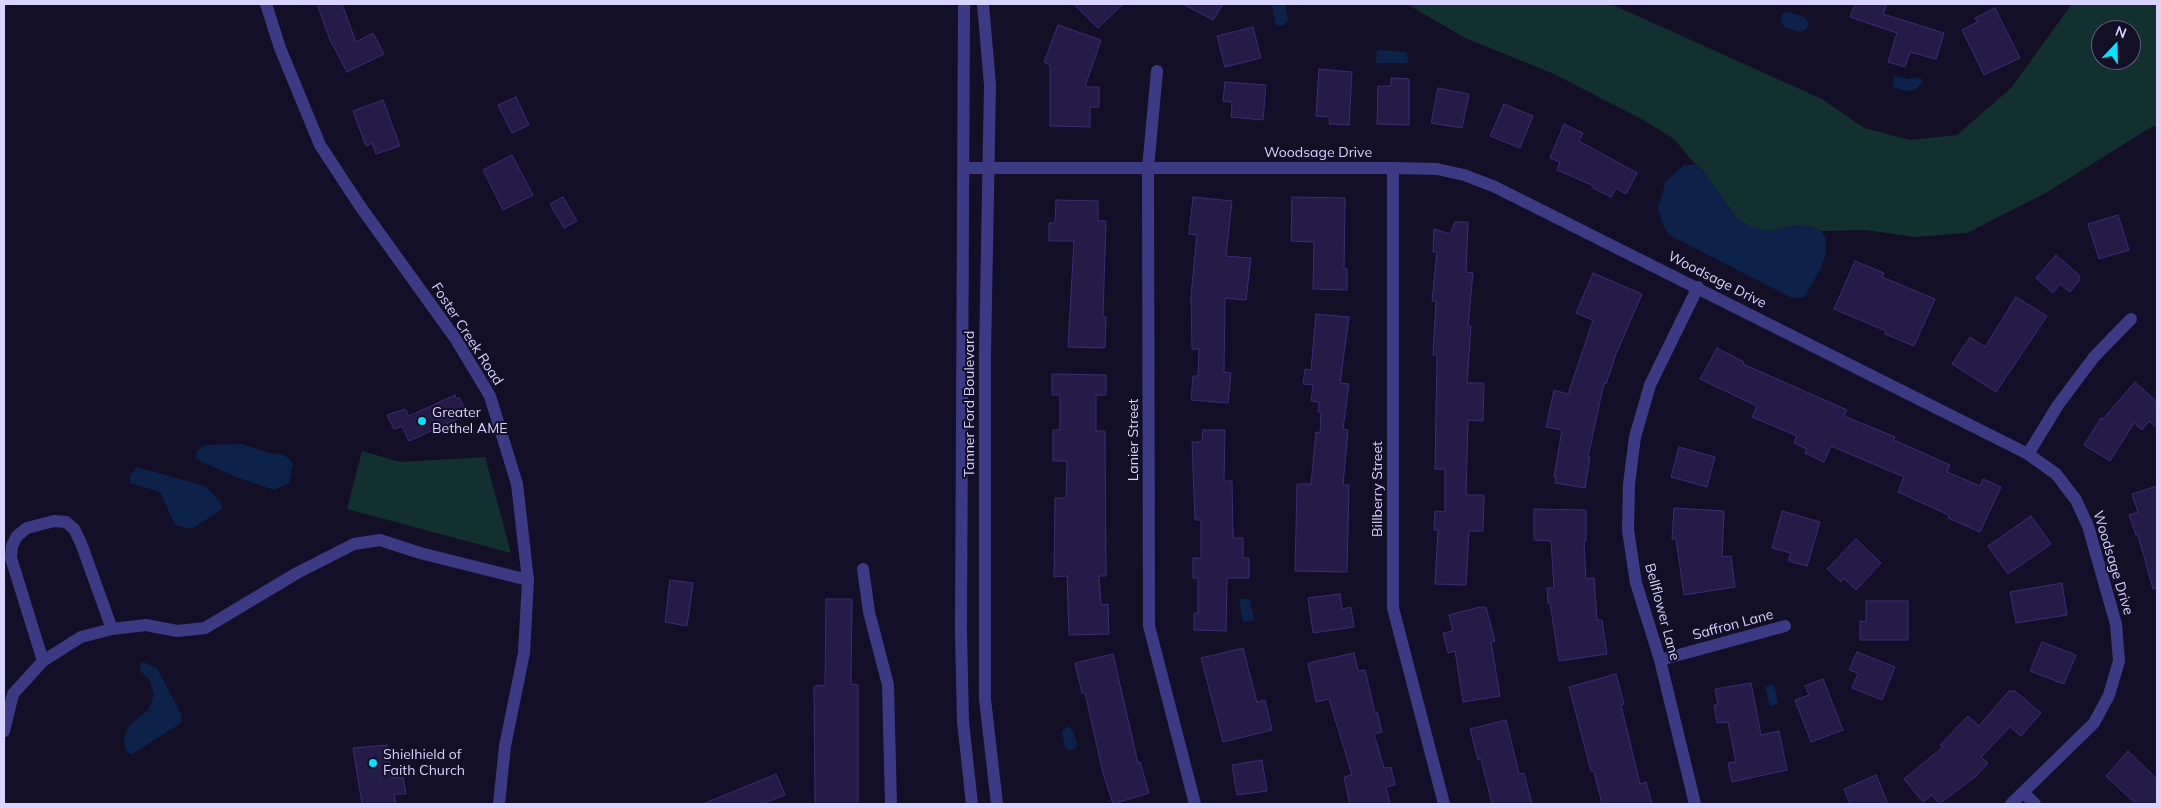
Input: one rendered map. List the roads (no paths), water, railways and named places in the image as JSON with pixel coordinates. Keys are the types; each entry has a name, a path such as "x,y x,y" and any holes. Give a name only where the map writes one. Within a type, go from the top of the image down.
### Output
{"street":[{"name":"Foster Creek Road","path":"266,4 280,48 320,145 360,206 455,338 490,396 517,484 528,580 524,653 505,746 499,804"},
{"name":"Tanner Ford Boulevard","path":"964,4 961,632 963,722 972,804"},
{"name":"Tanner Ford Boulevard","path":"983,4 990,86 985,355 985,699 997,804"},
{"name":"Lanier Street","path":"1158,71 1148,168 1149,626 1195,804"},
{"name":"Woodsage Drive","path":"964,168 1393,168 1437,169 1464,175 1493,186 1698,287 2028,454 2056,474 2076,500 2088,526 2116,624 2119,661 2109,695 2094,723 2011,804"},
{"name":"Billberry Street","path":"1393,168 1393,608 1444,804"},
{"name":"Bellflower Lane","path":"1695,804 1660,660 1636,583 1628,530 1629,484 1635,437 1650,385 1698,287"},
{"path":"2028,454 2058,405 2088,365 2131,319"},
{"path":"43,660 11,558 12,546 17,536 27,528 54,521 66,522 74,528 112,629"},
{"path":"4,730 13,694 43,660 81,638 112,629 146,625 177,631 205,628 297,573 354,544 380,540 420,553 528,580"},
{"path":"863,569 869,612 888,685 891,804"},
{"name":"Saffron Lane","path":"1660,660 1785,626"},
{"path":"2024,793 2035,804"}],"water":[{"path":"1272,4 1285,4 1288,20 1284,25 1278,26 1275,23"},
{"path":"1789,12 1804,17 1809,23 1806,29 1800,32 1784,27 1780,20 1782,14"},
{"path":"1377,50 1407,52 1408,63 1376,63"},
{"path":"1896,76 1908,79 1920,77 1923,82 1915,90 1904,91 1893,87 1893,79"},
{"path":"1684,165 1696,165 1703,171 1736,217 1748,226 1771,231 1797,225 1809,226 1821,231 1826,238 1826,253 1820,270 1804,297 1792,298 1669,235 1662,223 1658,207 1666,181"},
{"path":"242,444 269,453 281,454 290,459 293,464 289,483 274,490 233,476 196,459 197,451 204,445"},
{"path":"137,467 205,486 220,501 222,509 192,529 175,525 160,492 130,483 130,475"},
{"path":"1239,599 1250,599 1254,621 1243,622"},
{"path":"141,661 157,668 182,716 181,723 131,755 125,749 124,736 129,726 149,709 154,694 149,679 140,671"},
{"path":"1774,684 1778,704 1770,706 1765,687"},
{"path":"1069,726 1074,732 1077,746 1074,750 1067,750 1064,744 1062,731"}],"place":[{"name":"Greater Bethel AME","path":"422,421"},
{"name":"Shielhield of Faith Church","path":"373,763"}]}
